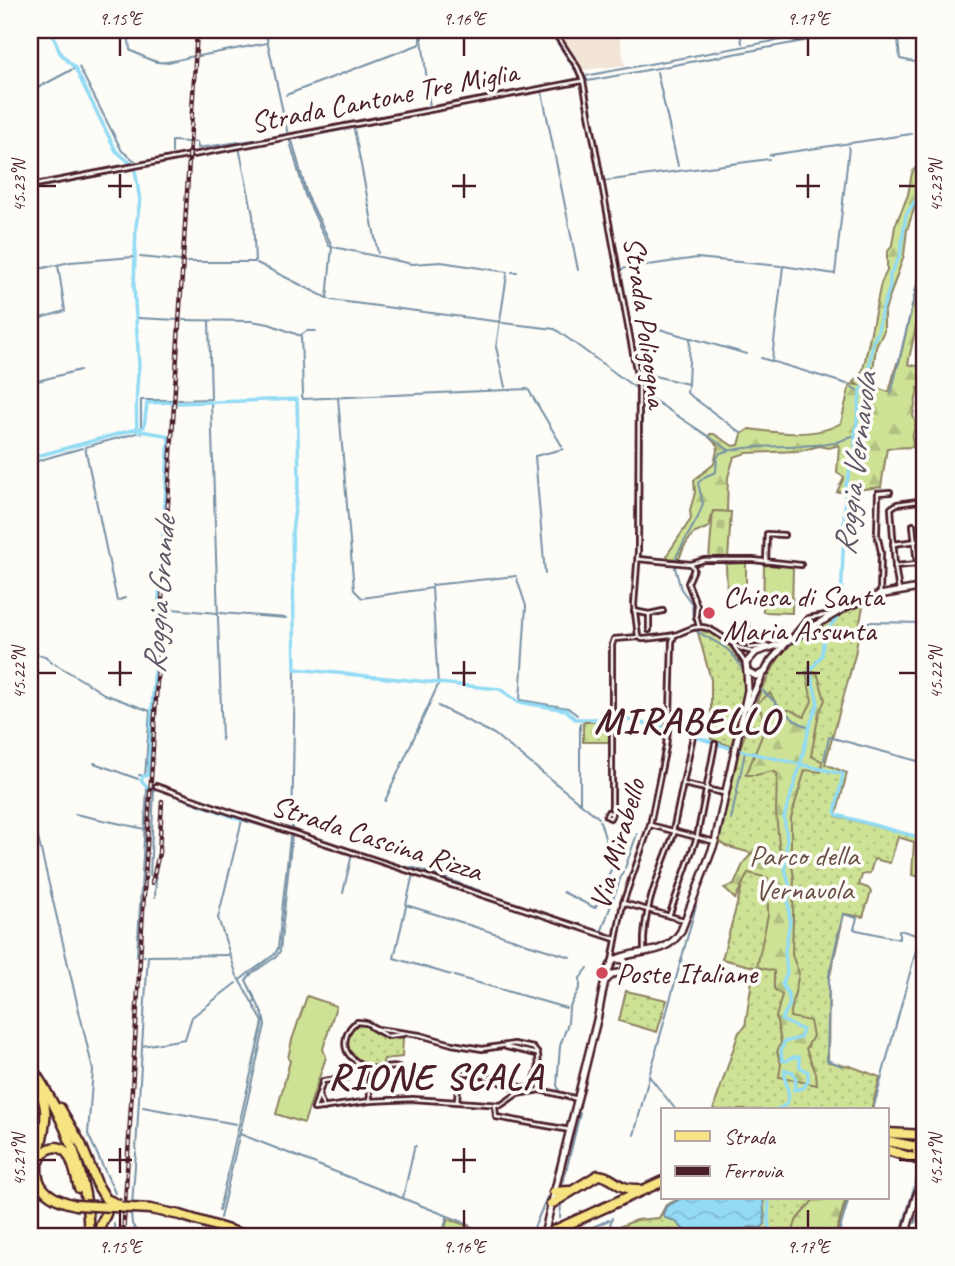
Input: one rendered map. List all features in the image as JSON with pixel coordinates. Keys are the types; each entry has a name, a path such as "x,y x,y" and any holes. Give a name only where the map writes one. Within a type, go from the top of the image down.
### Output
{"highway":[{"path":"30,1065 72,1126 97,1186 106,1199 119,1205 180,1214 248,1236"},
{"path":"30,1074 58,1120 71,1156 89,1236"},
{"path":"36,1084 44,1100 46,1112 38,1155 38,1171 46,1193 57,1200 76,1205 152,1210"},
{"path":"46,1089 71,1141 82,1177 89,1236"},
{"path":"888,1133 925,1135"},
{"path":"888,1141 912,1146"},
{"path":"38,1171 44,1152 60,1148 70,1157 79,1188"},
{"path":"888,1150 922,1161"},
{"path":"551,1205 598,1175 605,1175 615,1184 631,1189 645,1189"},
{"path":"556,1181 567,1193"},
{"path":"543,1236 661,1182"},
{"path":"605,1207 613,1199 615,1184"},
{"path":"554,1192 567,1193"},
{"path":"89,1236 101,1224 106,1214 114,1209 152,1210"}],"main road":[{"path":"922,1161 916,1154 916,1146 925,1135"}],"street":[{"name":"Strada Poligogna","path":"553,30 578,68 583,81 639,386 638,559 634,611 639,637"},
{"path":"794,30 794,37 798,38 817,31"},
{"path":"923,30 925,56"},
{"name":"Strada Cantone Tre Miglia","path":"193,155 583,81"},
{"path":"30,186 187,156"},
{"path":"880,595 878,493 890,492"},
{"path":"899,591 891,512 893,506 925,500"},
{"path":"895,566 916,564 913,526"},
{"path":"766,562 767,534 784,535"},
{"path":"893,544 925,540"},
{"path":"638,559 691,564 698,561 752,560 801,565"},
{"path":"698,561 688,583 697,606 699,627"},
{"path":"691,564 694,569"},
{"path":"612,813 614,639 674,636 699,627 745,651 759,650 787,641 842,609 880,595 925,587"},
{"path":"634,611 649,614 663,611"},
{"path":"649,614 649,631"},
{"path":"747,626 749,648 769,656 770,662"},
{"name":"Via Mirabello","path":"543,1236 606,980 615,961 614,946 623,903 650,825 669,729 674,636"},
{"path":"738,734 763,673 787,641"},
{"path":"734,646 755,676 763,673"},
{"path":"615,961 664,948 679,936 715,842 748,690 749,657 759,650"},
{"path":"644,954 643,932 674,831 693,736"},
{"path":"669,916 697,837 715,744"},
{"path":"683,784 725,793"},
{"name":"Strada Cascina Rizza","path":"157,786 583,928"},
{"path":"650,825 715,842"},
{"path":"623,903 685,920"},
{"name":"Via Mirabello","path":"583,928 615,939"},
{"path":"606,980 615,973 624,972 629,958 636,955"},
{"path":"615,961 626,963"},
{"path":"615,961 615,973"},
{"path":"398,1067 369,1069 349,1055 346,1037 352,1024 362,1022 377,1029 482,1049 503,1046 538,1054 540,1090"},
{"path":"369,1069 370,1101"},
{"path":"531,1090 539,1069"},
{"path":"457,1101 459,1072 578,1099"},
{"path":"346,1078 323,1082 314,1109 370,1101 413,1099 500,1105 531,1090"},
{"path":"499,1081 524,1092"},
{"path":"318,1093 324,1108"},
{"path":"495,1105 496,1117 570,1130"},
{"path":"905,1236 924,1181 922,1161"},
{"path":"30,1219 35,1236"},
{"path":"916,1236 925,1229"}],"shaded area":[{"path":"557,30 618,30 625,65 582,70"}],"green space":[{"path":"925,128 924,194 916,203 907,230 904,255 884,313 884,331 876,347 872,378 867,385 889,392 899,363 925,249 925,321 917,321 908,364 925,368 925,386 918,388 913,416 916,423 912,438 914,447 887,448 881,487 837,492 844,477 837,473 839,445 800,451 746,453 734,457 728,477 727,512 713,511 709,527 693,534 679,559 669,558 667,555 691,519 694,480 714,464 718,446 709,437 710,434 733,446 739,445 742,434 749,429 808,433 841,423 850,384 858,385 854,382 863,370 881,283 887,270 887,253 908,195 912,173 922,159 923,146 918,139"},
{"path":"713,511 731,512 728,560 709,559"},
{"path":"746,563 746,592 727,593 726,564"},
{"path":"764,565 793,566 792,613 763,612"},
{"name":"Parco della Vernavola","path":"866,600 855,655 825,764 847,773 836,816 925,839 925,878 912,875 914,842 898,837 890,863 874,859 870,873 862,875 859,885 871,892 863,917 844,914 829,980 828,1062 850,1066 880,1077 872,1108 714,1108 739,1032 745,1027 754,967 722,959 751,853 726,846 719,841 739,751 761,690 786,645 833,614"},
{"path":"697,629 725,642 733,649 747,676 746,694 731,746 711,739 711,680"},
{"path":"806,672 817,672 825,700 819,713 811,756 822,761 821,772 805,770 791,818 791,861 794,877 792,955 799,973 790,1017 810,1021 813,1036 806,1049 816,1073 817,1085 779,1077 781,1064 777,1052 781,1042 776,1017 782,995 774,989 774,971 757,967 768,915 768,878 748,873 735,899 724,888 734,885 744,862 757,848 780,856 776,813 777,773 773,771 746,775 766,726 758,703 770,693 780,710 790,710 804,717 812,701"},
{"path":"583,722 610,722 610,742 583,742"},
{"path":"626,991 667,1000 657,1032 619,1021"},
{"path":"307,996 336,1006 323,1049 326,1057 304,1123 276,1114 290,1061 288,1058 292,1040"},
{"path":"357,1023 368,1026 380,1035 403,1037 402,1057 384,1059 382,1066 376,1067 369,1067 360,1061 351,1053 346,1043 348,1033"},
{"path":"677,1200 846,1200 836,1236 608,1236 609,1231 636,1220 659,1218 666,1205"},
{"path":"813,1200 845,1200 835,1236 791,1236 797,1219"},
{"path":"448,1219 498,1236 442,1236"}],"water":[{"path":"678,1200 763,1200 765,1224 761,1228 750,1227 733,1236 693,1236 675,1221 665,1218 663,1215 666,1207"}],"waterway":[{"name":"Roggia Grande","path":"51,30 60,53 75,68 116,151 134,166"},
{"path":"128,30 130,50 149,59 167,62 194,56"},
{"path":"194,142 197,142 198,148 288,135 265,30"},
{"path":"286,95 420,44 420,30"},
{"path":"421,30 430,108 580,78 549,30"},
{"path":"555,30 577,63"},
{"path":"740,30 742,43"},
{"path":"580,68 588,81 863,30"},
{"path":"897,30 900,59 925,64"},
{"path":"585,76 790,38"},
{"path":"199,56 267,43"},
{"path":"79,67 122,151 138,163 151,161"},
{"path":"30,92 75,68"},
{"path":"657,72 678,166"},
{"path":"296,139 581,83"},
{"path":"582,87 591,134"},
{"path":"542,92 578,270"},
{"path":"354,129 378,253"},
{"path":"770,155 911,134"},
{"path":"289,138 305,195 329,246 412,264 441,262 507,272"},
{"path":"292,140 307,195 332,246 327,299"},
{"path":"172,153 172,141 189,142"},
{"path":"187,262 255,262 253,215 239,147"},
{"path":"772,359 783,266 835,274 849,147"},
{"path":"604,181 769,159"},
{"name":"Roggia Vernavola","path":"801,762 818,703 810,671 822,655 824,634 839,615 841,606 846,485 855,451 860,392 868,374 873,342 890,287 890,275 900,255 906,215 917,198 917,182 925,167"},
{"name":"Roggia Grande","path":"135,169 140,201 136,226 134,285 139,366 137,431"},
{"path":"30,189 130,170"},
{"path":"891,394 925,252"},
{"path":"30,271 70,262 134,257"},
{"path":"140,257 181,261"},
{"path":"620,269 697,258 781,266"},
{"path":"257,263 329,299"},
{"path":"30,321 65,311 58,265"},
{"path":"512,272 517,272"},
{"path":"505,387 496,347 507,275"},
{"path":"331,300 501,322"},
{"path":"137,318 178,320"},
{"path":"183,320 251,321 269,324 301,336 303,394"},
{"path":"178,400 211,399 209,321"},
{"path":"635,322 690,338 688,384 642,373 644,389 640,553"},
{"path":"503,323 555,329 637,389"},
{"path":"301,335 307,331 316,331"},
{"path":"691,338 747,354"},
{"path":"761,358 847,384 860,392"},
{"path":"30,383 80,370"},
{"path":"688,385 687,393 741,433"},
{"path":"302,396 303,399 528,389 562,446"},
{"path":"643,393 729,450"},
{"path":"338,397 354,590 362,598 432,588 438,685 385,801"},
{"path":"214,402 297,399 299,478 292,532 295,669 500,689 518,702 566,710 575,719 623,719 668,728"},
{"name":"Roggia Grande","path":"141,428 141,400 172,400"},
{"path":"140,428 144,427 147,403 172,402"},
{"path":"211,402 222,740"},
{"path":"178,403 211,402"},
{"path":"30,458 136,429"},
{"name":"Roggia Grande","path":"140,431 169,438 148,775 142,777"},
{"path":"117,601 85,447 137,433"},
{"path":"693,619 692,604 681,589 675,568 677,555 703,504 698,483 716,472 720,453 748,448 835,443 855,435"},
{"path":"30,463 82,448"},
{"path":"545,574 535,456 563,449"},
{"path":"637,454 637,467"},
{"path":"635,565 637,518"},
{"path":"432,585 516,576"},
{"path":"517,579 526,606 520,700 568,708 577,715"},
{"path":"119,600 125,598"},
{"path":"171,609 217,613"},
{"path":"220,613 286,618"},
{"path":"868,622 925,623"},
{"path":"695,630 728,650 744,672"},
{"path":"30,653 45,656 52,663"},
{"path":"55,664 92,686"},
{"path":"292,831 295,669"},
{"name":"Roggia Grande","path":"93,687 104,694 150,711 145,776 139,775"},
{"path":"762,690 794,720 809,728"},
{"path":"438,706 494,734 599,818"},
{"path":"580,723 580,802"},
{"path":"682,729 691,735"},
{"path":"696,737 730,748"},
{"path":"824,760 829,737 925,763"},
{"path":"738,750 843,774 835,812 837,815 914,836"},
{"path":"731,820 745,752"},
{"path":"94,763 138,779"},
{"name":"Roggia Vernavola","path":"780,1108 789,1097 785,1070 793,1072 796,1080 794,1090 803,1088 808,1081 808,1072 800,1067 799,1057 782,1060 781,1051 784,1042 800,1038 803,1030 781,1020 790,1004 782,984 787,973 785,951 790,921 784,817 800,766"},
{"name":"Roggia Grande","path":"141,780 149,789"},
{"path":"139,955 137,956 147,789"},
{"path":"150,875 154,789"},
{"name":"Roggia Grande","path":"159,789 242,820"},
{"path":"30,804 93,1070 88,1134 115,1193"},
{"path":"918,837 925,808"},
{"path":"75,814 145,829"},
{"name":"Roggia Grande","path":"237,976 218,918 242,820 292,835 280,951 254,972"},
{"path":"563,892 595,908 613,865 600,821"},
{"path":"625,868 637,834"},
{"name":"Roggia Grande","path":"293,835 349,853"},
{"name":"Roggia Grande","path":"252,971 275,954 278,948 290,837"},
{"path":"917,837 925,839"},
{"path":"324,842 412,867 481,891"},
{"path":"343,893 352,854 413,874 406,905 464,923"},
{"path":"601,933 623,871"},
{"path":"155,897 156,878"},
{"path":"406,906 394,958 451,975"},
{"path":"656,1051 696,906"},
{"path":"842,1066 827,1060 829,975 843,914 857,918 854,929 857,930 899,939 901,931"},
{"path":"874,1108 925,917"},
{"path":"466,924 522,942"},
{"path":"903,931 919,936"},
{"path":"524,943 570,957"},
{"path":"230,955 148,956 142,1046 185,1039 192,1017 236,983"},
{"path":"559,1091 557,1085 560,1046 568,1023 569,1008 580,987 580,978 588,968"},
{"name":"Roggia Grande","path":"240,980 250,972"},
{"name":"Roggia Grande","path":"220,1218 265,1025 246,980 252,973"},
{"path":"454,976 566,1008"},
{"path":"238,978 252,1002 256,1002"},
{"name":"Roggia Grande","path":"219,1210 263,1022 252,1002"},
{"path":"136,1150 142,1048"},
{"path":"656,1053 649,1076 674,1108"},
{"path":"634,1135 649,1077"},
{"path":"143,1107 236,1124"},
{"path":"563,1184 580,1113"},
{"path":"240,1134 316,1164"},
{"path":"403,1198 414,1149"},
{"path":"132,1204 136,1153"},
{"path":"318,1165 463,1222"},
{"path":"900,1236 917,1177"},
{"path":"915,1223 925,1191"},
{"path":"534,1228 547,1197"},
{"name":"Roggia Vernavola","path":"769,1200 768,1221 771,1236"},
{"path":"838,1236 848,1200"},
{"path":"560,1218 561,1202"},
{"path":"131,1213 132,1224 140,1236"},
{"path":"442,1236 447,1217"},
{"path":"607,1236 612,1218"},
{"path":"572,1236 609,1220"},
{"path":"465,1223 469,1224"},
{"path":"114,1224 115,1236"},
{"path":"912,1236 914,1228"},
{"name":"Roggia Vernavola","path":"744,1236 764,1236"}],"railway":[{"path":"123,1236 197,30"},
{"path":"152,883 159,853 162,801"}],"place":[{"name":"Chiesa di Santa Maria Assunta","path":"709,613"},
{"name":"Poste Italiane","path":"602,973"}],"district":[{"name":"MIRABELLO","path":"687,720"},
{"name":"RIONE SCALA","path":"436,1076"}]}
